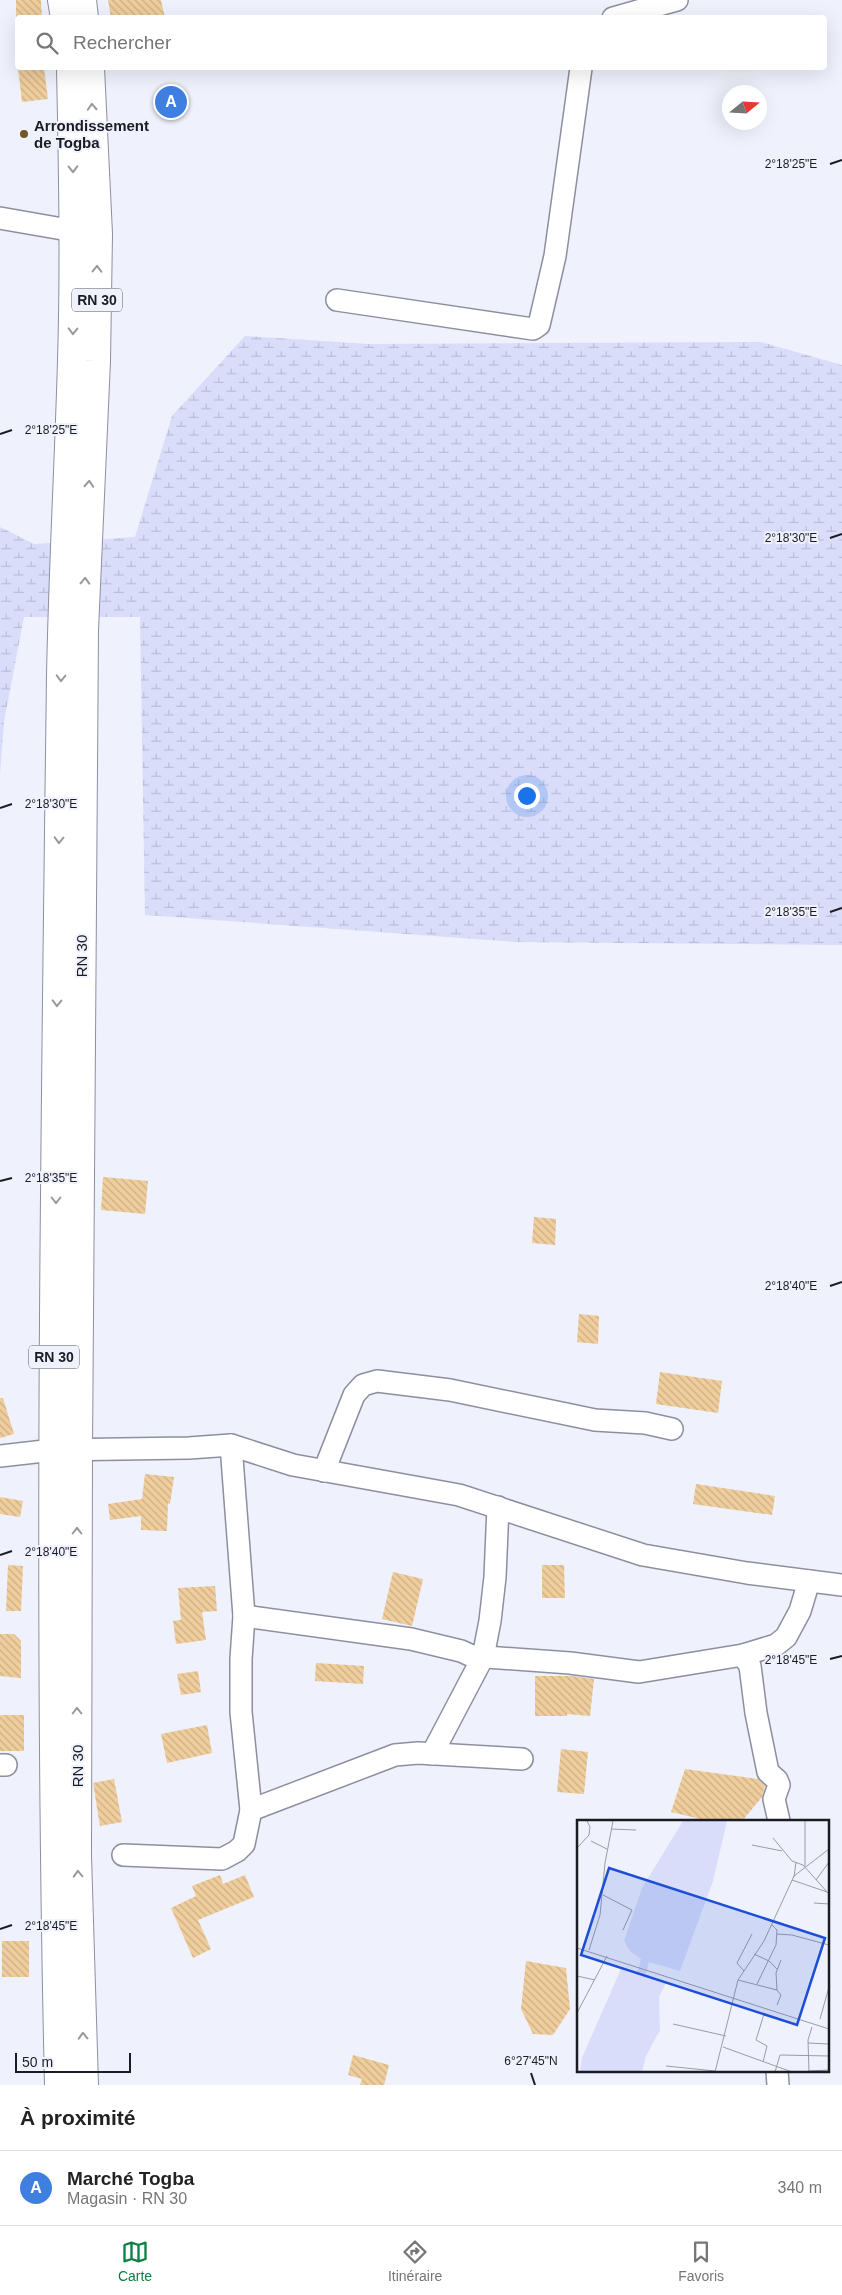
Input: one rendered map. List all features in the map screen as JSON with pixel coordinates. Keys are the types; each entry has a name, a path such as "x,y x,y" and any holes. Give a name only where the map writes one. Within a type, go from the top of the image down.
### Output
{"main road":[{"path":"62,0 64,15"},
{"path":"82,0 84,15"},
{"name":"RN 30","path":"59,2085 54,1856 66,1450 73,629 76,532 72,362 74,230 71,70"},
{"name":"RN 30","path":"76,532 96,361 98,234 90,70"},
{"name":"RN 30","path":"66,1450 84,2085"}],"street":[{"path":"624,15 677,0"},
{"path":"337,300 533,329 539,325 554,256 581,70"},
{"path":"0,218 74,230"},
{"path":"324,1471 354,1395 363,1384 377,1381 450,1390 595,1420 645,1423 672,1429"},
{"path":"122,1854 222,1859 237,1851 244,1844 251,1810 242,1712 241,1659 244,1616 231,1445"},
{"path":"0,1456 66,1450 189,1448 231,1445 293,1465 458,1495 643,1554 842,1585"},
{"path":"432,1754 483,1657 495,1577 498,1507"},
{"path":"244,1616 411,1639 461,1651 472,1656 570,1663 639,1672 743,1655 776,1645 786,1637 800,1611 809,1581"},
{"path":"743,1655 750,1666 756,1714 768,1772 777,1780 779,1785 774,1800 779,1820"},
{"path":"251,1810 395,1755 432,1754 522,1759"},
{"path":"777,2072 778,2085"}],"green space":[{"path":"245,336 368,344 761,342 842,365 842,945 516,942 145,915 140,617 24,617 4,722 0,774 0,527 34,544 135,537 172,416"}],"building":[{"path":"16,0 41,0 42,15 16,15"},
{"path":"108,0 161,0 164,15 110,15"},
{"path":"18,70 44,70 48,99 22,102"},
{"path":"103,1177 148,1181 145,1214 101,1210"},
{"path":"534,1217 556,1219 555,1245 532,1243"},
{"path":"579,1314 599,1316 598,1344 577,1342"},
{"path":"660,1372 722,1381 718,1413 656,1404"},
{"path":"0,1398 3,1398 14,1434 0,1438"},
{"path":"145,1474 174,1477 170,1504 168,1503 167,1531 141,1530 141,1516 110,1520 108,1504 142,1499"},
{"path":"696,1484 775,1496 772,1515 693,1504"},
{"path":"0,1497 23,1501 20,1517 0,1514"},
{"path":"8,1565 23,1566 21,1611 6,1611"},
{"path":"542,1565 564,1565 565,1598 542,1598"},
{"path":"393,1572 423,1579 412,1626 382,1619"},
{"path":"215,1586 217,1611 202,1612 206,1640 176,1644 173,1621 181,1620 178,1588"},
{"path":"0,1634 14,1634 21,1641 21,1678 0,1676"},
{"path":"316,1663 364,1666 363,1684 315,1681"},
{"path":"198,1671 201,1692 181,1695 177,1674"},
{"path":"535,1676 572,1676 594,1679 590,1716 567,1714 567,1716 535,1716"},
{"path":"0,1715 24,1715 24,1751 0,1751"},
{"path":"207,1725 212,1753 167,1763 161,1734"},
{"path":"561,1749 588,1752 584,1794 557,1792"},
{"path":"685,1769 758,1779 765,1786 762,1797 743,1820 705,1820 671,1812"},
{"path":"114,1779 122,1822 100,1826 93,1783"},
{"path":"220,1875 223,1884 245,1875 254,1897 198,1920 211,1949 193,1958 171,1908 196,1896 192,1886"},
{"path":"2,1941 29,1941 29,1977 2,1977"},
{"path":"526,1961 566,1968 570,2009 553,2035 533,2034 521,2009"},
{"path":"353,2055 389,2065 384,2085 360,2085 362,2079 348,2075"}],"place":[{"name":"Marché Togba","path":"171,102"},
{"name":"Arrondissement de Togba","path":"24,134"}]}
